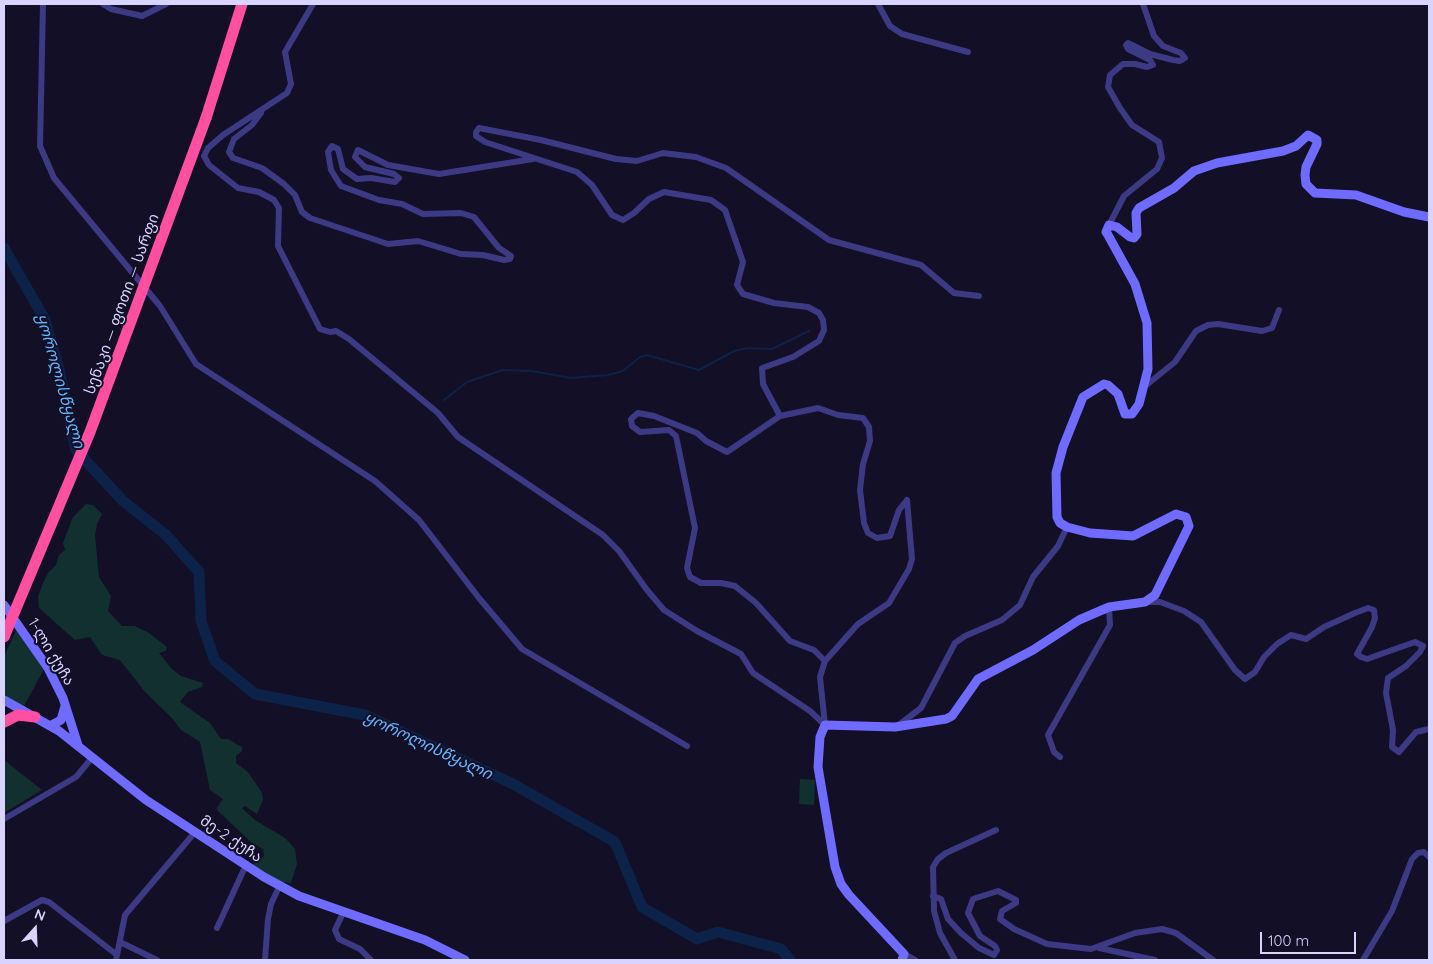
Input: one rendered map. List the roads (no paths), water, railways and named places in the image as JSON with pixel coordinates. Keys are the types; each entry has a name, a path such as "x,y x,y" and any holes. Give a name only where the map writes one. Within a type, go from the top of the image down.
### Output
{"highway":[{"name":"სენაკი — ფოთი — სარფი","path":"4,637 90,432 206,118 242,4"},
{"path":"4,722 18,715 35,717"}],"street":[{"path":"43,4 40,146 54,178 160,306 196,364 375,481 419,520 479,598 522,648 686,746"},
{"path":"103,4 111,9 142,16 166,4"},
{"path":"313,4 284,52 291,84 287,94 224,135 208,148 204,156 209,165 238,188 259,192 274,200 279,208 278,246 320,329 330,332 336,331 349,339 438,413 458,437 603,535 620,551 647,590 664,610 697,631 735,650 753,673 810,711 825,725 895,727 946,719 952,716 978,679 1033,650 1079,620 1109,607 1160,602 1176,608 1201,622 1235,670 1245,678 1255,672 1264,657 1277,644 1291,636 1306,638 1324,627 1355,613 1368,608 1374,610 1375,618 1372,627 1357,654 1361,657 1367,659 1415,642 1423,646 1420,652 1406,666 1388,678 1386,693 1393,730 1392,746 1399,752 1416,732 1429,729"},
{"path":"878,4 890,26 902,34 968,52"},
{"path":"1143,4 1154,36 1163,46 1181,53 1185,58 1180,61 1173,60 1150,54 1128,44 1126,45 1128,49 1150,60 1153,65 1147,68 1135,64 1123,64 1110,75 1108,87 1132,125 1159,142 1162,158 1157,169 1124,196 1106,232 1134,284 1147,323 1149,352 1144,386 1139,404 1129,415 1122,410 1118,394 1108,385 1104,384 1083,397 1063,447 1056,472 1057,517 1060,523 1067,527 1090,533 1133,536 1176,514 1186,517 1189,526 1184,539 1160,588 1155,595 1145,602"},
{"path":"263,110 252,125 234,139 229,152 233,158 262,168 284,184 295,195 302,212 310,218 388,244 418,241 460,254 482,254 506,260 511,256 499,248 474,217 460,213 423,214 402,204 379,200 342,186 331,170 328,152 332,146 338,149 343,169 356,179 371,178 395,182 398,178 394,174 365,167 355,157 358,150 388,166 439,174 534,159"},
{"path":"780,416 764,384 762,368 793,357 820,341 824,330 823,320 819,313 808,307 766,301 743,294 737,285 743,262 725,210 711,200 664,192 649,198 623,220 612,215 592,185 577,172 485,142 476,136 479,128 541,140 616,159 637,160 663,153 696,157 726,168 829,240 921,265 954,292 979,296"},
{"path":"1109,225 1117,227 1130,238 1134,238 1137,234 1136,212 1139,208 1174,188 1194,171 1217,163 1283,151 1296,146 1308,136 1317,140 1306,167 1305,175 1306,184 1315,193 1356,195 1404,212 1429,217"},
{"path":"1144,386 1175,362 1196,331 1208,325 1218,324 1262,331 1272,328 1280,310"},
{"path":"824,661 814,650 790,641 756,603 735,586 721,583 701,583 690,577 687,568 695,528 676,436 669,430 640,432 632,426 631,419 638,414 654,416 696,433 706,441 727,452 780,416 818,408 838,415 863,418 869,427 870,441 863,464 860,490 864,523 868,533 877,538 890,536 899,510 907,500 912,559 906,576 889,603 858,624 824,661 820,677 825,725 820,737 818,767 835,867 841,884 903,957 915,960"},
{"path":"895,727 912,718 921,708 955,643 965,636 1002,620 1020,605 1033,577 1058,546 1067,527"},
{"name":"1-ლი ქუჩა","path":"4,605 48,668 66,705 78,745"},
{"path":"1060,757 1054,752 1048,735 1110,626 1109,607"},
{"name":"მე-2 ქუჩა","path":"4,700 50,726 78,745 92,759 146,800 280,886 299,896 424,940 465,960"},
{"path":"50,726 61,720 66,705"},
{"path":"4,819 76,777 92,759"},
{"path":"954,960 940,934 933,896 933,867 938,858 946,853 996,830"},
{"path":"4,921 42,900 49,902 116,958 125,915 196,831"},
{"path":"1364,960 1392,911 1412,860 1418,853 1424,852 1429,857"},
{"path":"217,928 246,865"},
{"path":"265,960 268,918 271,904 280,886"},
{"path":"933,896 941,899 948,919 962,934 979,948 994,955 997,950 995,946 980,936 968,913 973,899 998,891 1016,900 1016,902 1002,911 999,916 1014,929 1047,944 1066,948 1099,948 1155,960"},
{"path":"344,911 335,930 339,939 360,949 371,960"},
{"path":"1099,948 1135,933 1162,929 1176,933 1214,960"},
{"path":"120,942 157,960"}],"waterway":[{"name":"ყოროლისწყალი","path":"4,248 45,320 59,369 76,450 123,501 166,535 199,572 201,621 215,661 255,694 365,715 513,784 615,842 642,907 697,939 718,932 781,949 790,960"},
{"path":"444,400 467,382 503,370 532,371 571,378 608,375 623,371 640,357 647,355 699,370 734,351 748,348 772,349 809,331"}]}
